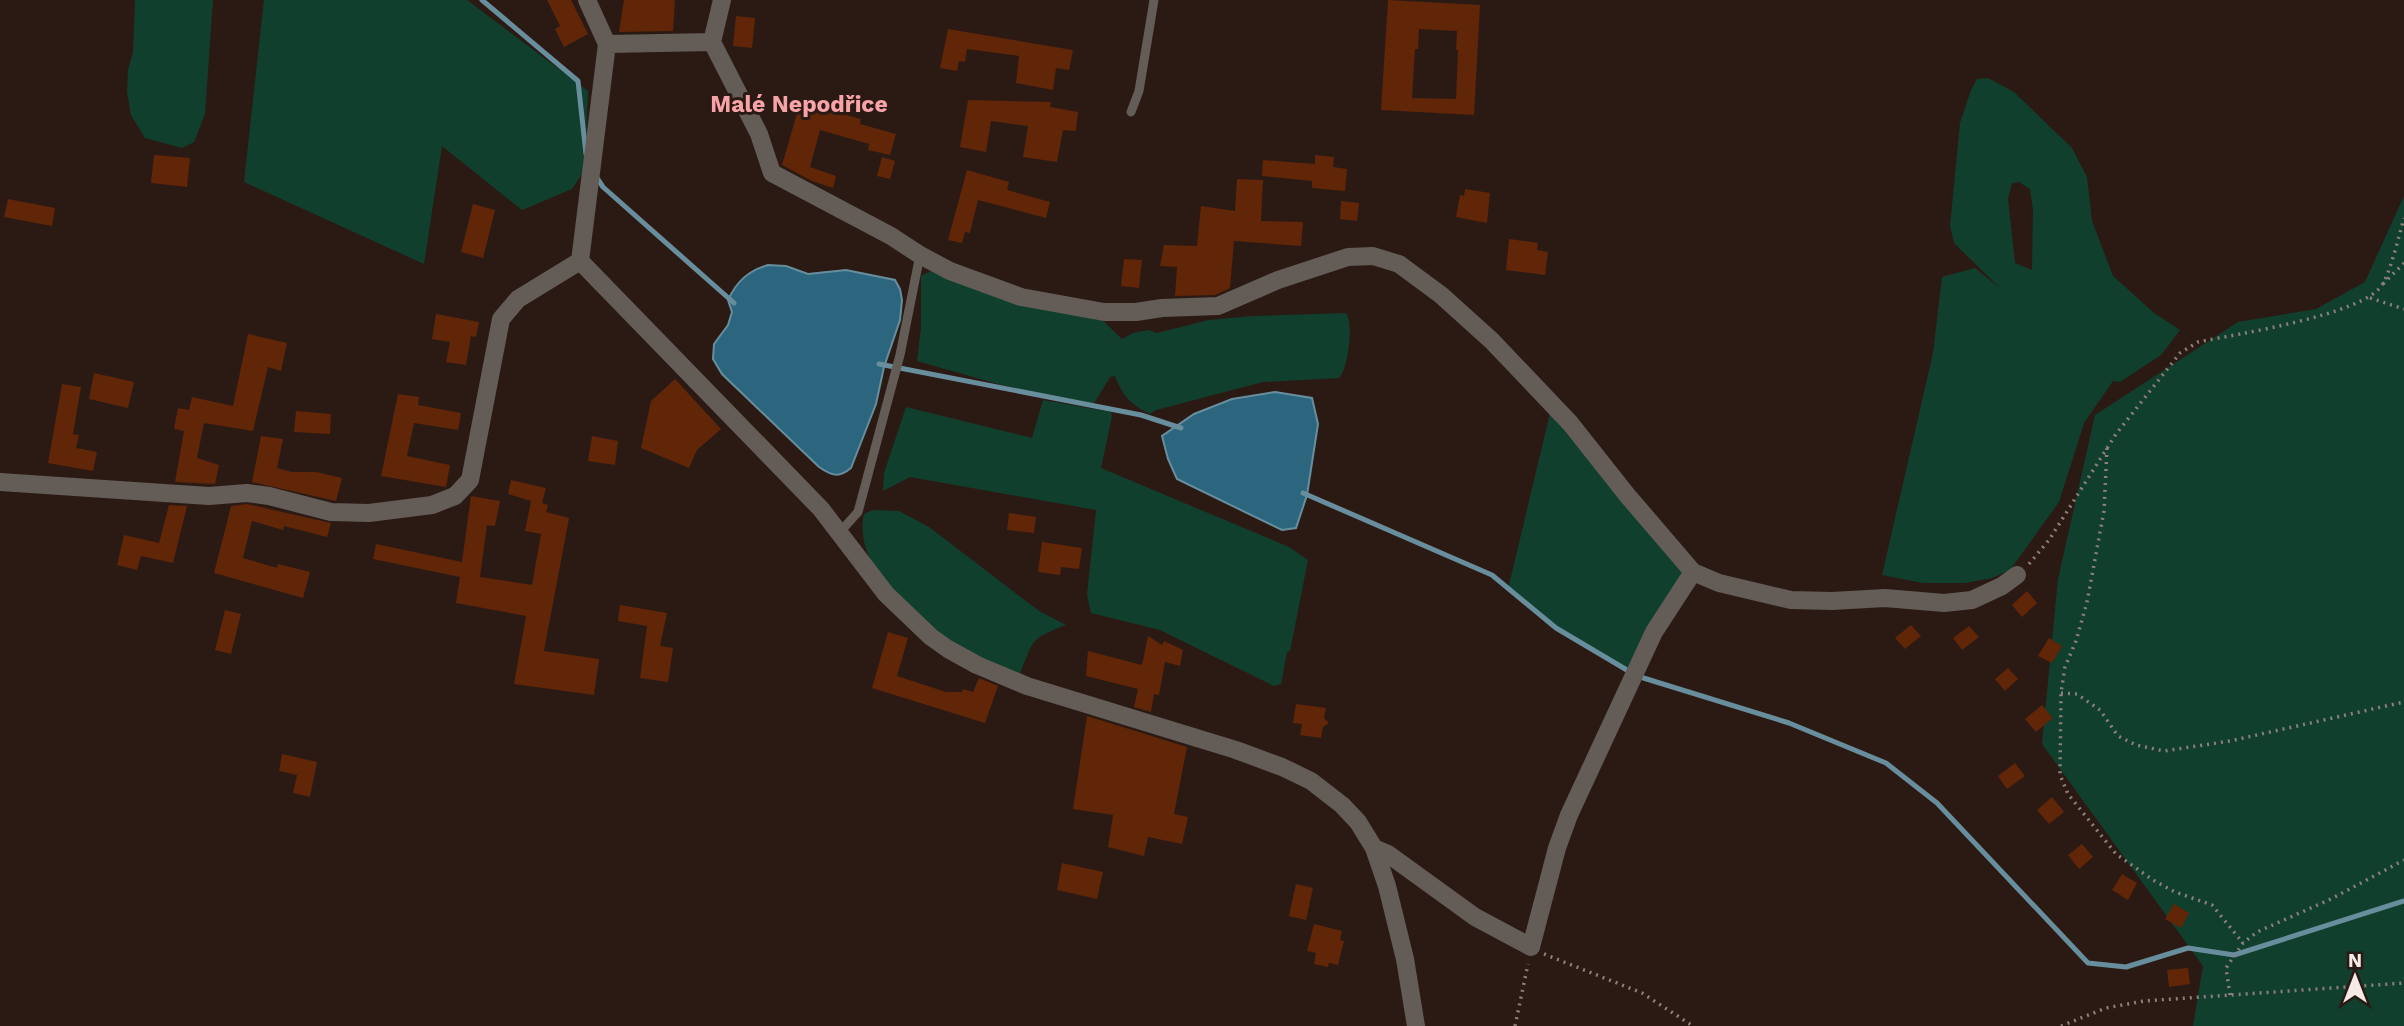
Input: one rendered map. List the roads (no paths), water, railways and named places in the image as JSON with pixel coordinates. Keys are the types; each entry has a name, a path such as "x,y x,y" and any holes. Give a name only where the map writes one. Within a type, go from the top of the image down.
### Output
{"street":[{"path":"580,261 607,44 587,0"},
{"path":"722,0 712,42 759,134 772,173 891,236 950,271 1021,297 1104,312 1136,312 1217,306 1278,280 1348,257 1373,256 1399,264 1441,295 1535,385 1570,423 1693,572 1733,587 1791,600 1885,598 1944,603 1972,600 2002,586 2017,575"},
{"path":"607,44 712,42"},
{"path":"0,481 209,496 247,493 269,496 331,513 369,513 432,505 455,496 470,480 500,319 517,299 580,261"},
{"path":"580,261 840,532 886,594 924,631 948,649 977,665 1027,685 1236,750 1282,767 1327,792 1358,822 1374,848 1387,886 1405,959 1416,1026"},
{"path":"1374,848 1388,854 1475,917 1531,947 1557,848 1573,806 1654,632 1693,572"}],"lane":[{"path":"1131,112 1139,91 1154,0"},
{"path":"840,532 858,512 900,355 920,255"}],"water":[{"path":"768,265 786,266 808,274 846,270 895,280 900,289 900,320 884,367 876,404 851,468 843,473 832,474 819,467 722,374 713,359 714,344 728,325 732,312 728,300 731,293 749,274"},
{"path":"1275,392 1312,398 1318,424 1307,495 1296,528 1282,530 1177,479 1162,436 1194,414 1232,399"}],"waterway":[{"path":"482,0 578,81 586,154"},
{"path":"595,175 603,187 734,303"},
{"path":"879,364 1141,415 1181,428"},
{"path":"1303,493 1492,575 1556,628 1637,676 1789,723 1886,763 1937,803 2088,963 2126,967 2188,948 2234,955 2404,901"}],"district":[{"name":"Malé Nepodřice","path":"799,104"}]}
